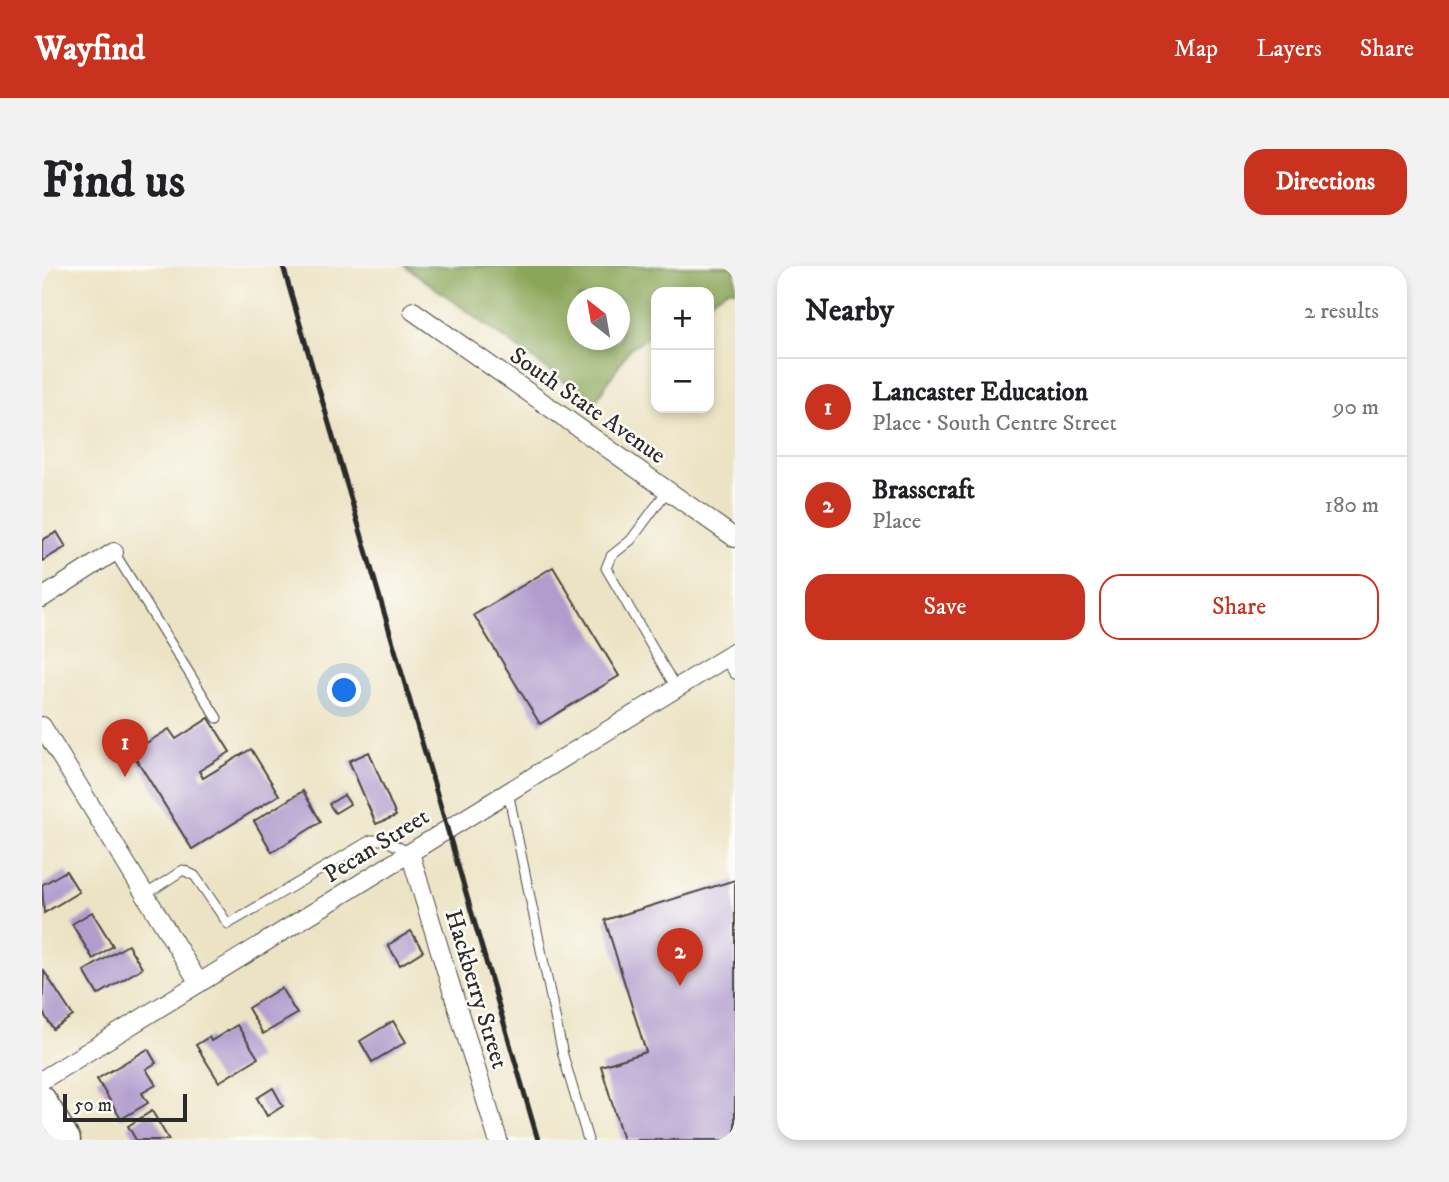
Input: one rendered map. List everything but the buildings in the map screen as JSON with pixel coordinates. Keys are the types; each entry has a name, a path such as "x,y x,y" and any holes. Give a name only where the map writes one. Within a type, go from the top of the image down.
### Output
{"main road":[{"path":"42,1099 67,1140"}],"street":[{"name":"South State Avenue","path":"413,311 735,538"},
{"path":"42,598 114,552"},
{"name":"Pecan Street","path":"42,1080 729,655"},
{"path":"42,726 199,983"},
{"name":"Hackberry Street","path":"410,853 498,1140"}],"lane":[{"path":"667,491 631,540 611,556 606,568 676,688"},
{"path":"114,552 217,718"},
{"path":"729,655 735,674"},
{"path":"508,792 563,1055 588,1140"},
{"path":"145,895 183,870 195,876 228,924 371,840 385,840 410,853"}],"green space":[{"path":"405,266 735,266 735,290 730,288 714,298 714,287 651,287 651,335 630,348 630,287 567,287 567,350 629,350 594,403"}],"railway":[{"path":"283,266 538,1140"}],"place":[{"name":"Lancaster Education","path":"125,777"},
{"name":"Brasscraft","path":"680,986"}]}
